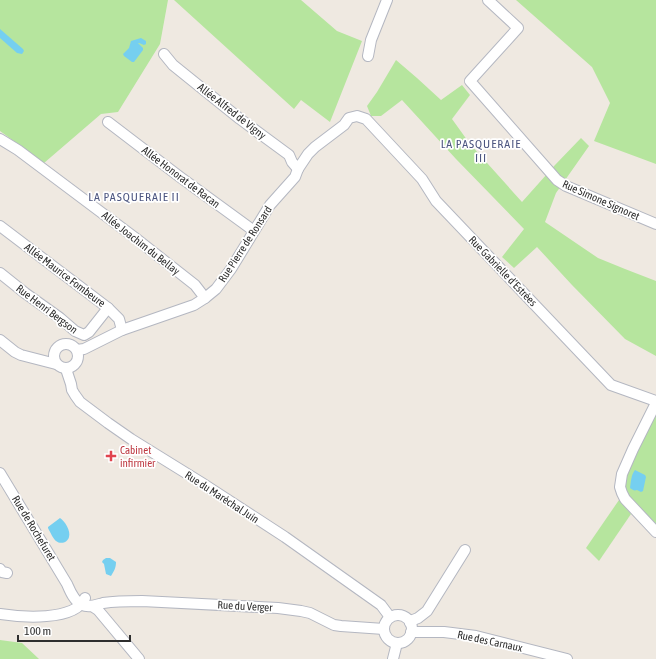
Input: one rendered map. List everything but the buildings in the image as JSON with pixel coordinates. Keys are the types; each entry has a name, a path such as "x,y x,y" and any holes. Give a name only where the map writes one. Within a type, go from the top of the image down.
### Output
{"street":[{"path":"368,56 371,40 387,0"},
{"name":"Rue Simone Signoret","path":"488,0 518,28 470,81 558,180 566,186 656,224"},
{"name":"Allée Alfred de Vigny","path":"164,54 173,65 240,119 289,155 292,162 298,169"},
{"name":"Rue Pierre de Ronsard","path":"77,350 122,330 194,305 205,298 216,289 231,269 270,205 295,177 298,169 315,147 338,130 349,118 357,116 366,119"},
{"name":"Rue Gabrielle d’Estrées","path":"366,119 422,179 436,201 611,385 656,402"},
{"name":"Allée Honorat de Racan","path":"108,122 254,231"},
{"name":"Allée Joachim du Bellay","path":"0,139 15,148 183,275 195,285 205,298"},
{"path":"289,155 297,155 305,159"},
{"name":"Allée Maurice Fombeure","path":"0,226 108,308 119,319 122,330"},
{"name":"Rue Henri Bergson","path":"0,273 75,331 84,335 89,332 108,308"},
{"path":"0,340 21,355 56,364 66,369 76,363 78,359 77,350 72,345 64,344 58,346 54,353 54,361 56,364"},
{"path":"21,355 54,353"},
{"name":"Rue du Maréchal Juin","path":"66,369 72,390 80,402 131,439 202,483 288,540 381,605 390,618"},
{"path":"656,402 630,455 622,474 620,486 625,499 656,532"},
{"name":"Rue de Rochefuret","path":"0,473 73,596 77,602 83,601"},
{"path":"411,627 404,617 400,615 390,618 386,622 384,628 386,637 391,642 396,643 406,641 410,635 413,620 427,611 465,550"},
{"name":"Rue du Verger","path":"83,601 103,604"},
{"name":"Rue du Verger","path":"83,601 92,606 142,601 278,608 310,613 334,625 384,628"},
{"name":"Rue du Verger","path":"0,614 48,616 75,609 83,601"},
{"path":"103,604 102,612 104,618"},
{"path":"92,606 96,608 140,659"},
{"name":"Rue des Carnaux","path":"411,627 476,636 568,659"},
{"path":"393,659 396,643"}],"green space":[{"path":"0,0 168,0 160,44 118,112 101,114 44,163 0,131"},
{"path":"174,0 301,0 337,31 362,41 330,122 301,100 294,109"},
{"path":"516,0 656,0 656,164 594,141 610,103 592,67"},
{"path":"396,60 441,100 462,85 470,95 452,119 470,144 522,202 581,138 589,146 556,193 545,222 598,258 656,281 656,356 625,339 537,247 514,268 502,257 524,229 456,159 402,100 381,116 371,116 367,106"},
{"path":"656,414 656,532 620,487"},
{"path":"619,500 631,514 599,561 586,548"},
{"path":"0,640 22,643 39,659 0,659"}],"water":[{"path":"0,29 23,49 24,51 22,54 17,53 0,38"},
{"path":"141,38 146,41 146,44 144,45 138,43 143,50 134,62 132,62 123,54 129,48 131,41"},
{"path":"635,470 646,477 643,491 641,492 630,488 632,476"},
{"path":"60,518 64,521 69,532 68,539 62,543 55,540 48,528"},
{"path":"106,558 110,558 116,562 111,576 106,574 104,564 102,562"}],"place":[{"name":"Cabinet infirmier","path":"111,456"}],"district":[{"name":"LA PASQUERAIE III","path":"481,151"},
{"name":"LA PASQUERAIE II","path":"134,197"}]}
